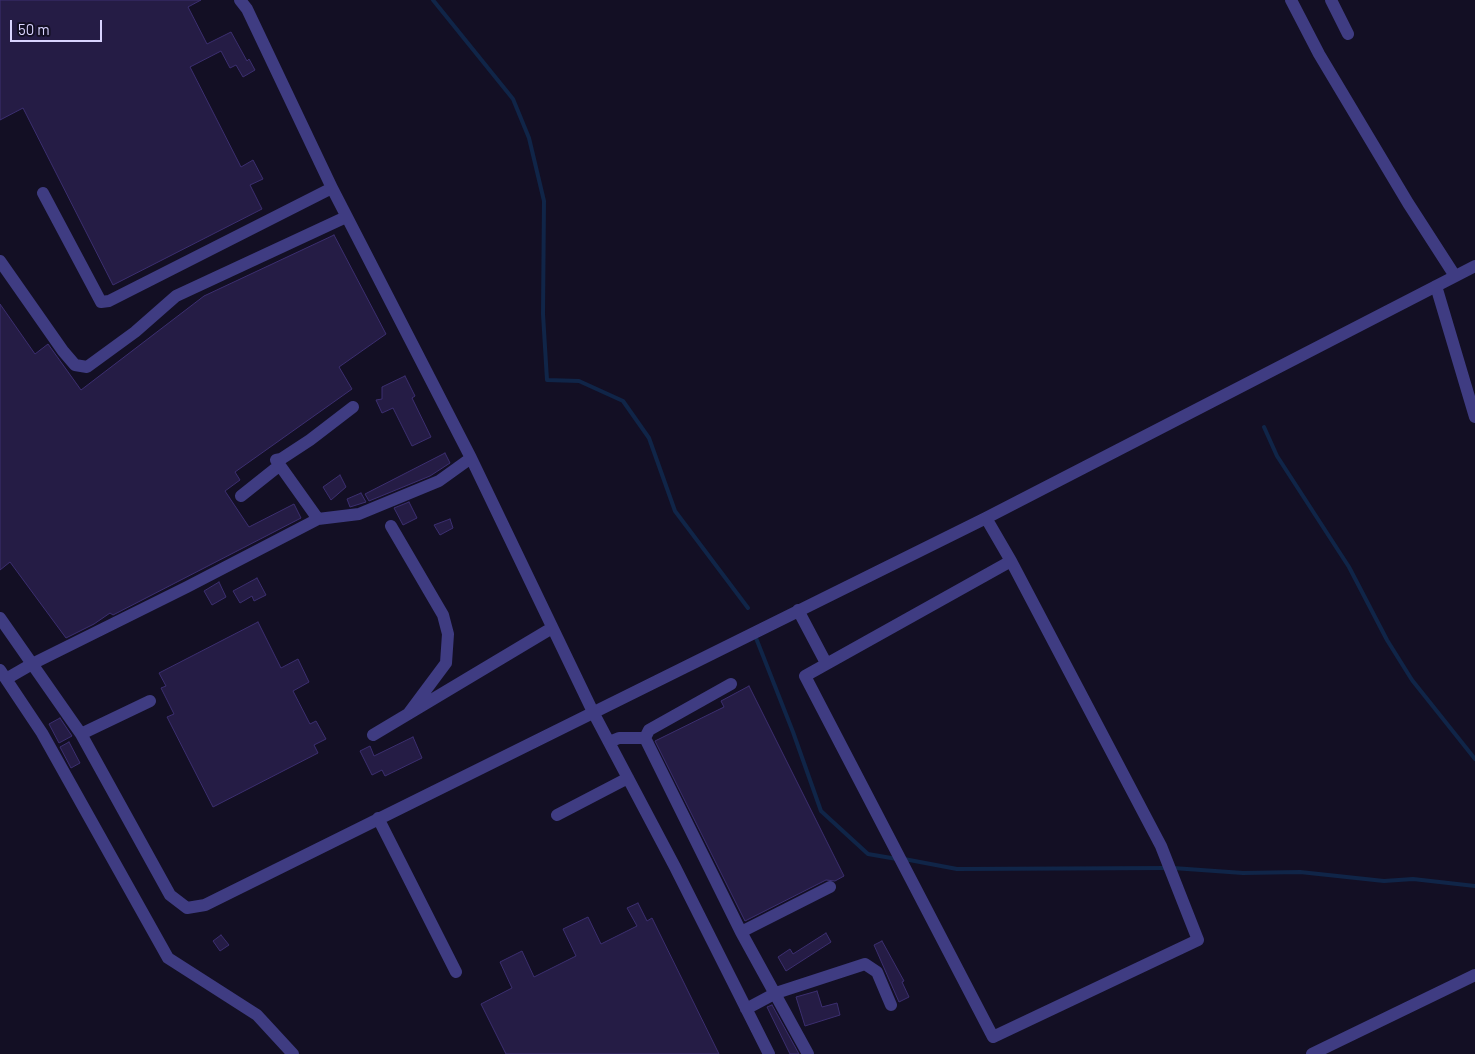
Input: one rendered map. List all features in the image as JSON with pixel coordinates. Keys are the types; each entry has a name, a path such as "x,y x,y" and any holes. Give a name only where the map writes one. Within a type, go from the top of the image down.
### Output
{"street":[{"path":"240,0 247,9 346,217 471,458 593,712 769,1054"},
{"path":"1291,0 1318,54 1408,203 1455,276"},
{"path":"1331,0 1348,34"},
{"path":"43,193 101,302 109,301 332,188"},
{"path":"0,261 63,351 75,365 87,367 135,332 176,296 346,217"},
{"path":"0,618 81,734 170,894 187,908 205,905 593,712 713,655 798,610 986,518 1475,266"},
{"path":"1436,286 1475,417"},
{"path":"318,519 276,460 281,459 310,440 353,407"},
{"path":"293,1054 257,1015 168,958 42,732 3,674 32,664 318,519 359,514 438,480 471,458"},
{"path":"241,496 280,465"},
{"path":"986,518 1010,561 1160,846 1198,940 993,1037 805,676 1010,561"},
{"path":"391,526 443,615 448,634 446,663 408,714"},
{"path":"798,610 826,663"},
{"path":"373,735 552,628"},
{"path":"644,738 649,730 731,684"},
{"path":"81,734 150,700"},
{"path":"609,742 619,738 644,738"},
{"path":"644,738 740,932 776,993 808,1054"},
{"path":"557,815 628,778"},
{"path":"378,818 456,972"},
{"path":"740,932 830,887"},
{"path":"746,1009 776,993 865,964 877,972 891,1005"},
{"path":"1312,1054 1475,976"}],"building":[{"path":"0,0 201,0 188,7 207,44 231,32 247,61 249,59 255,70 243,77 236,65 230,68 221,51 190,67 241,167 253,160 263,179 250,185 262,209 113,285 23,108 0,120"},
{"path":"334,235 386,334 339,367 352,389 235,472 240,480 225,491 249,527 294,504 301,518 113,615 110,613 94,624 66,638 10,562 0,570 0,304 35,354 48,344 81,390 204,296"},
{"path":"405,376 415,396 412,398 431,437 412,446 393,408 382,413 376,400 382,399 382,387"},
{"path":"445,453 450,463 430,476 369,501 365,494"},
{"path":"340,475 346,487 331,500 323,487"},
{"path":"361,493 366,502 350,507 347,499"},
{"path":"409,502 417,518 403,525 394,508"},
{"path":"450,519 453,528 440,535 434,525"},
{"path":"257,578 266,595 254,601 252,596 240,603 233,591"},
{"path":"219,582 226,597 212,605 204,591"},
{"path":"258,622 281,668 298,659 309,682 293,691 310,724 316,721 326,739 314,745 318,753 213,807 167,717 174,714 161,688 166,686 159,673"},
{"path":"749,686 844,876 835,881 826,880 745,921 655,741 724,707 721,701"},
{"path":"60,718 72,736 59,743 49,724"},
{"path":"413,737 422,758 385,776 382,770 372,775 360,751 370,746 374,756"},
{"path":"69,742 80,763 71,768 60,747"},
{"path":"638,903 647,921 652,918 719,1054 506,1054 481,1004 512,988 500,962 522,951 534,977 576,956 563,929 588,917 601,944 637,926 627,908"},
{"path":"826,933 831,942 786,971 778,957 790,949 793,954"},
{"path":"221,935 229,945 220,951 213,941"},
{"path":"882,941 904,981 902,982 909,997 899,1002 874,945"},
{"path":"817,991 822,1007 837,1003 840,1015 805,1026 796,997"},
{"path":"772,1005 799,1054 790,1054 767,1007"}],"waterway":[{"path":"433,0 513,99 529,138 544,201 543,314 547,380 579,381 623,401 649,438 675,511 748,608"},
{"path":"1264,427 1277,456 1349,567 1387,640 1412,680 1475,759"},
{"path":"756,638 793,732 821,811 868,854 897,859"},
{"path":"904,859 957,869 1166,868"},
{"path":"1173,868 1243,873 1300,872 1384,881 1413,879 1475,886"}]}
